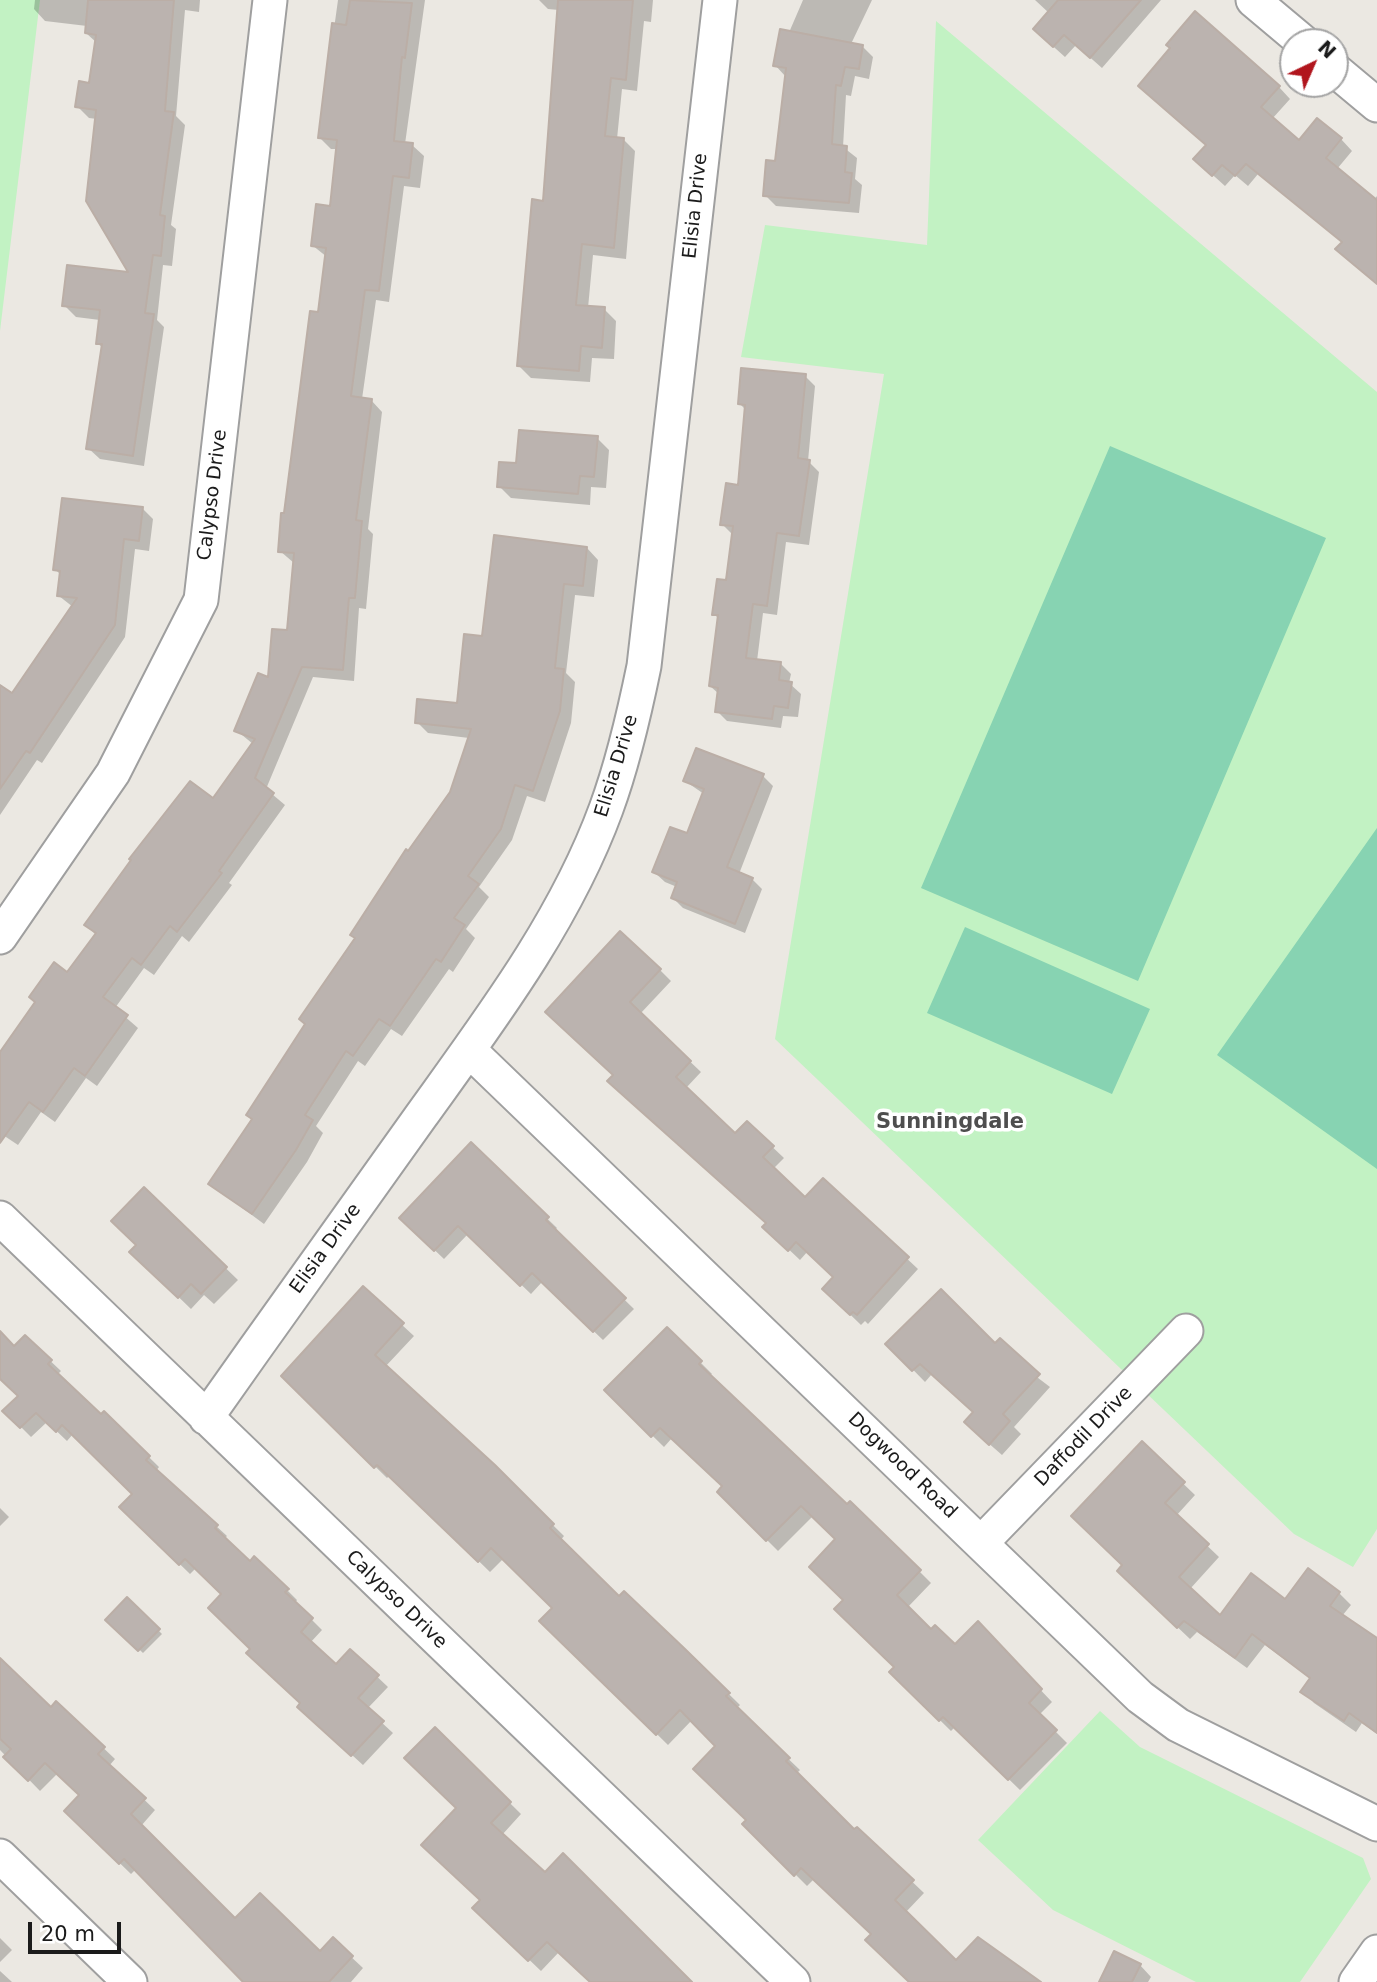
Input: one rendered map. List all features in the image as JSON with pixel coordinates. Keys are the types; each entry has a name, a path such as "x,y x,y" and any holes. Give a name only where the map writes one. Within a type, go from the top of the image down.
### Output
{"street":[{"name":"Calypso Drive","path":"0,937 113,773 201,600 270,0"},
{"name":"Elisia Drive","path":"206,1418 469,1050 533,953 584,859 610,800 631,727 644,666 720,0"},
{"path":"1253,0 1286,28"},
{"path":"1349,82 1377,105"},
{"name":"Dogwood Road","path":"469,1050 1159,1713 1377,1824"},
{"name":"Calypso Drive","path":"0,1218 793,1982"},
{"name":"Daffodil Drive","path":"982,1542 1186,1331"},
{"path":"0,1856 130,1982"},
{"path":"1356,1982 1377,1952"}],"green space":[{"path":"0,0 40,0 0,331"},
{"path":"936,21 1377,392 1377,1529 1353,1567 1294,1534 775,1039 884,374 741,357 765,225 927,245"},
{"path":"1110,446 1326,538 1138,981 921,888"},
{"path":"1377,828 1377,1169 1217,1055"},
{"path":"965,927 1150,1009 1112,1094 927,1013"},
{"path":"1100,1711 1140,1747 1363,1858 1371,1879 1300,1982 1196,1982 1053,1910 978,1840"}],"building":[{"path":"88,0 174,0 165,111 174,112 160,215 165,216 161,256 153,255 145,313 154,314 133,456 86,449 102,344 96,344 100,310 62,306 67,265 128,272 86,201 96,110 75,107 79,81 89,83 96,35 85,33"},
{"path":"350,0 412,3 405,58 402,57 394,141 413,143 409,178 393,176 379,291 365,290 351,396 372,399 356,520 362,521 355,598 349,598 343,670 302,667 255,778 274,793 219,871 222,873 177,932 170,926 141,965 132,958 103,997 128,1015 85,1076 74,1068 43,1112 29,1102 0,1143 0,1052 35,1002 29,997 54,962 67,972 96,933 84,925 131,860 129,859 190,781 213,798 255,739 234,731 258,673 268,677 272,629 287,630 294,553 278,552 281,513 284,513 310,311 318,312 326,248 311,246 316,204 330,206 337,140 318,138 332,23 346,25"},
{"path":"558,0 633,0 626,80 611,78 605,136 624,138 614,248 582,244 576,305 605,307 602,348 581,346 579,371 517,366 532,199 543,201"},
{"path":"1058,0 1141,0 1090,58 1064,35 1053,47 1033,29"},
{"path":"1195,11 1279,85 1261,107 1299,140 1317,118 1342,138 1326,158 1377,200 1377,284 1335,249 1342,242 1246,164 1235,176 1222,165 1212,176 1193,159 1206,145 1138,86 1170,48 1166,45"},
{"path":"780,29 863,45 859,69 845,67 841,86 836,85 832,144 847,146 845,172 852,173 849,203 763,196 766,160 775,161 786,68 773,66"},
{"path":"741,368 806,374 798,458 810,460 799,536 777,533 767,606 753,604 746,658 781,662 779,680 792,682 788,708 774,706 772,719 715,712 718,688 709,686 718,615 712,615 717,579 726,580 733,526 720,525 726,483 738,485 745,405 738,404"},
{"path":"519,430 598,436 594,477 580,476 578,494 497,487 499,462 516,463"},
{"path":"62,498 143,507 139,541 124,539 115,625 30,753 26,751 0,789 0,685 12,693 77,598 57,596 60,571 53,570"},
{"path":"494,535 587,547 583,586 564,584 555,668 564,669 560,711 533,791 515,785 501,829 468,876 479,884 454,918 465,925 441,962 436,959 390,1026 379,1019 353,1056 346,1051 305,1115 313,1120 296,1150 252,1214 208,1184 252,1119 246,1115 305,1024 299,1019 355,938 350,935 406,849 408,851 450,792 471,729 415,723 417,699 457,703 464,634 482,636"},
{"path":"696,748 764,774 727,867 753,878 735,924 671,898 677,882 652,872 670,827 687,833 704,789 683,781"},
{"path":"620,931 661,969 630,1002 691,1061 676,1077 735,1133 747,1121 774,1146 763,1157 805,1197 823,1178 909,1257 857,1315 853,1312 850,1315 822,1289 833,1277 796,1242 788,1251 762,1227 766,1223 607,1081 613,1075 545,1012"},
{"path":"471,1142 549,1217 546,1220 626,1298 593,1332 532,1273 520,1286 458,1226 434,1251 399,1218"},
{"path":"144,1187 227,1267 201,1294 191,1284 178,1298 129,1252 136,1245 111,1221"},
{"path":"363,1286 404,1323 375,1355 495,1465 554,1524 550,1528 619,1596 624,1591 685,1649 730,1693 726,1696 790,1758 786,1761 854,1829 857,1827 914,1880 895,1900 956,1960 978,1937 1041,1982 909,1982 865,1940 871,1934 801,1868 794,1876 742,1824 746,1820 693,1769 715,1746 680,1710 656,1735 539,1621 552,1608 491,1548 478,1562 377,1465 374,1468 281,1376"},
{"path":"941,1289 995,1343 1000,1338 1040,1374 1003,1414 1010,1421 989,1445 964,1422 973,1412 920,1364 912,1371 885,1344"},
{"path":"667,1327 702,1361 699,1364 847,1504 850,1501 921,1570 897,1595 931,1629 935,1625 955,1644 978,1621 1042,1689 1029,1703 1057,1730 1008,1780 943,1717 939,1721 889,1672 894,1667 834,1609 843,1600 809,1567 835,1539 801,1506 766,1541 717,1492 722,1486 660,1428 651,1437 604,1390"},
{"path":"0,1331 14,1346 25,1335 52,1360 48,1364 101,1414 104,1411 150,1456 146,1460 218,1525 215,1528 250,1561 254,1556 289,1589 285,1592 313,1618 301,1632 336,1664 350,1649 379,1675 358,1698 384,1721 351,1756 297,1707 300,1703 246,1653 250,1649 208,1608 221,1594 185,1559 179,1565 119,1507 132,1494 62,1425 56,1432 36,1413 20,1428 2,1411 18,1396 0,1379"},
{"path":"1142,1441 1185,1482 1165,1503 1209,1544 1179,1577 1220,1615 1251,1573 1285,1599 1308,1568 1340,1592 1330,1606 1377,1638 1377,1733 1349,1713 1344,1721 1300,1692 1310,1678 1252,1634 1235,1658 1184,1621 1177,1628 1117,1571 1122,1565 1071,1516"},
{"path":"127,1597 160,1629 138,1651 105,1620"},
{"path":"0,1658 51,1707 56,1701 105,1747 98,1754 146,1798 131,1814 235,1918 260,1893 320,1951 333,1937 353,1956 329,1982 243,1982 124,1859 119,1864 64,1811 79,1795 45,1763 28,1781 3,1757 11,1749 0,1739"},
{"path":"435,1727 511,1802 491,1823 545,1872 563,1853 692,1982 590,1982 547,1942 528,1961 472,1908 480,1900 421,1845 456,1808 404,1758"},
{"path":"1114,1951 1141,1964 1132,1982 1099,1982"}],"district":[{"name":"Sunningdale","path":"950,1123"}]}
